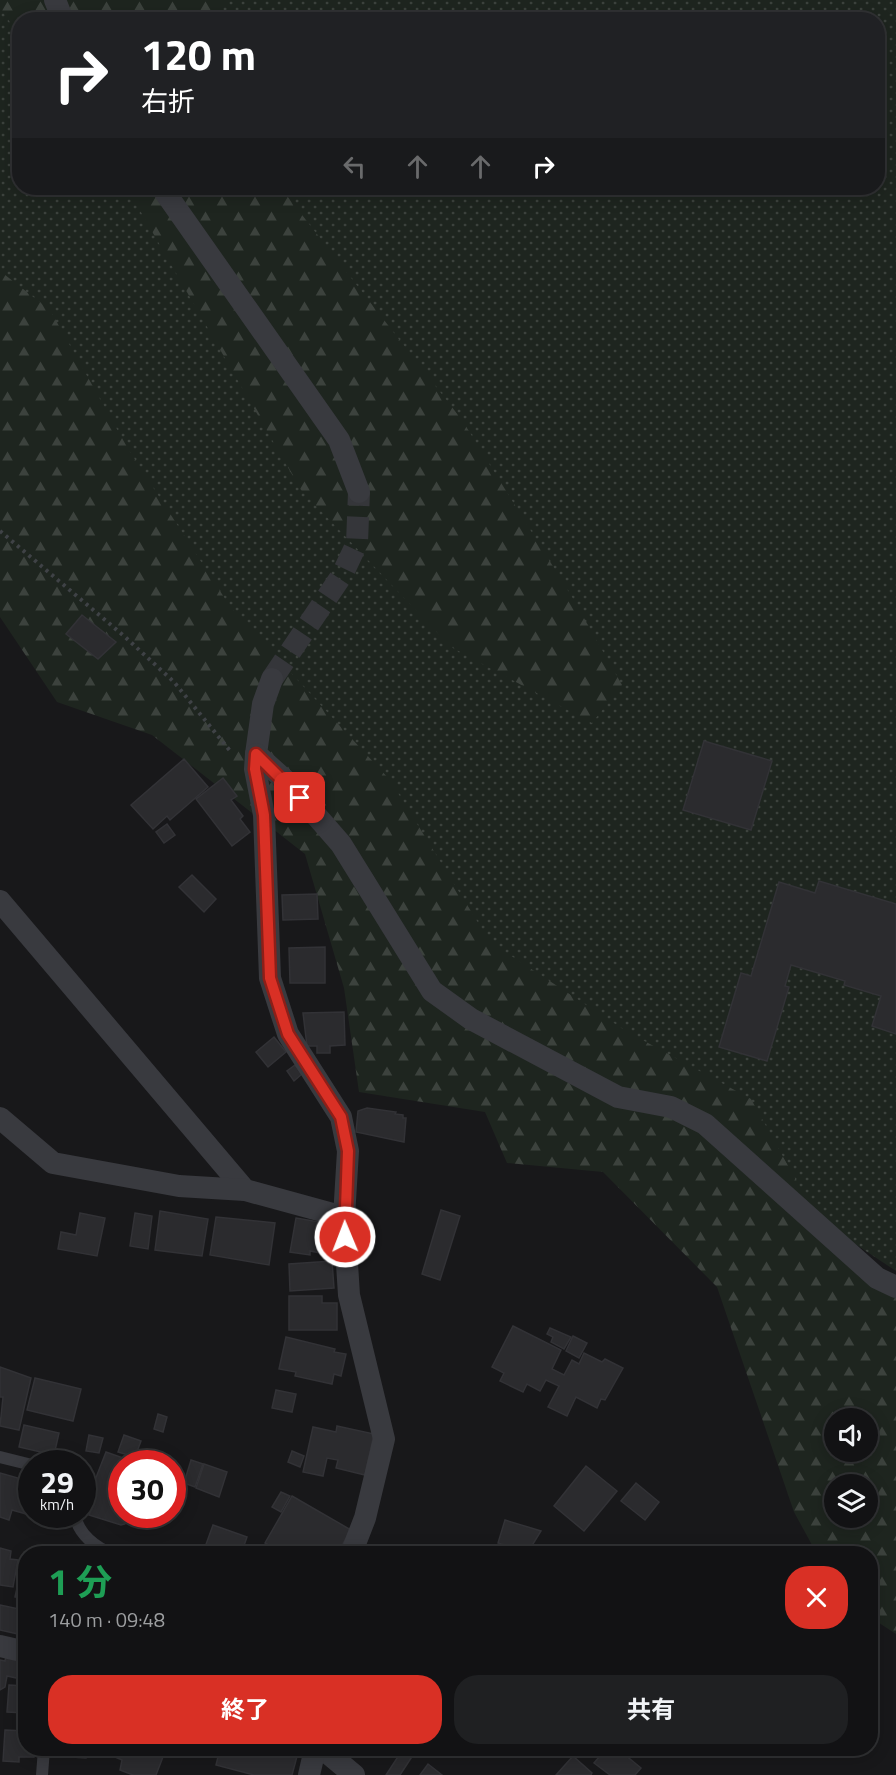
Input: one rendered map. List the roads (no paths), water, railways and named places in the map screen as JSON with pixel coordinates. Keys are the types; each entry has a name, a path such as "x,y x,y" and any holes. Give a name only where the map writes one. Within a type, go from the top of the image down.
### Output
{"street":[{"path":"167,195 339,440 359,492"},
{"path":"272,679 263,704 255,762 264,815 270,978 288,1034 341,1117 348,1151 344,1217 349,1295 384,1439 365,1518 354,1546"},
{"path":"255,762 287,782 340,844 432,991 471,1019 618,1097 671,1107 705,1124 877,1278 896,1287"},
{"path":"0,901 245,1190"},
{"path":"0,1118 53,1163 179,1186 245,1190 344,1217"},
{"path":"0,1646 18,1650"},
{"path":"309,1775 313,1756"},
{"path":"331,1756 354,1775"}],"lane":[{"path":"0,1457 18,1462"},
{"path":"79,1528 98,1546"},
{"path":"42,1775 43,1756"}],"tunnel":[{"path":"272,679 342,575 357,543 359,492"}]}
